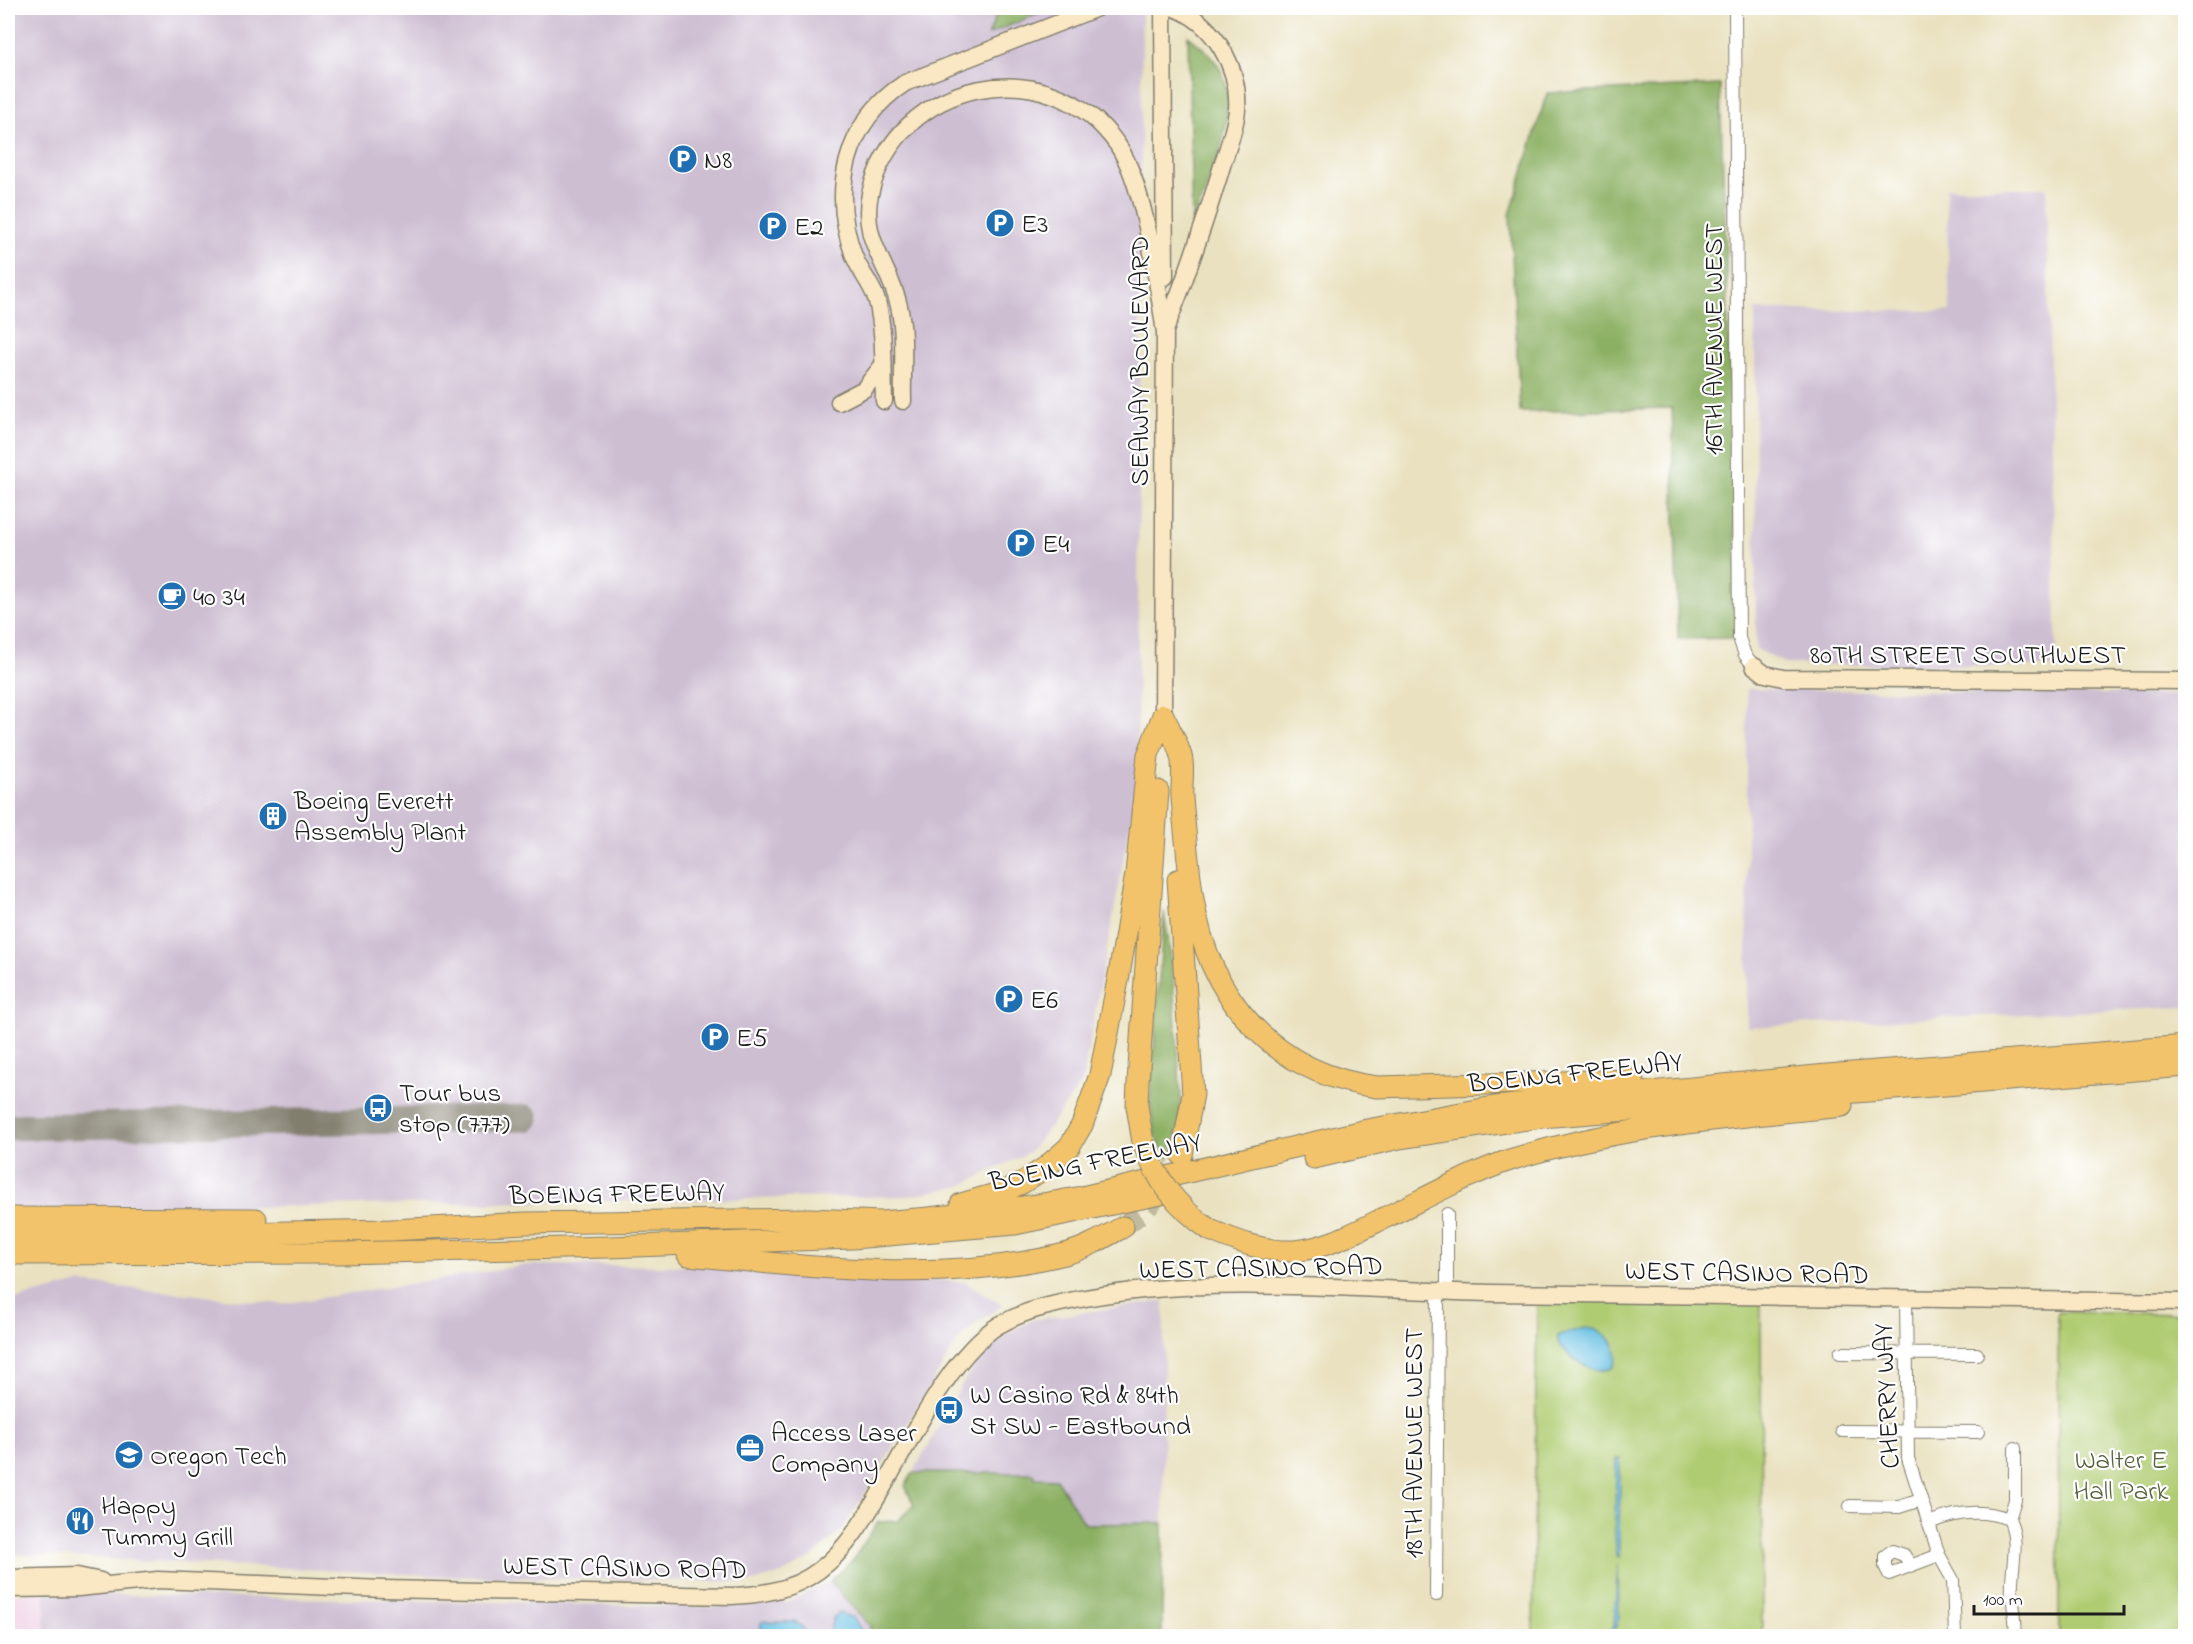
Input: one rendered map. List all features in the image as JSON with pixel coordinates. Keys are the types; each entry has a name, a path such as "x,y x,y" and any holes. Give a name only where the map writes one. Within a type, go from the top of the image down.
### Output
{"highway":[{"path":"1163,715 1181,755 1182,796 1194,901 1212,964 1224,989 1248,1022 1281,1052 1302,1064 1349,1083 1377,1087 1827,1075"},
{"path":"1163,715 1137,1106 1143,1142 1156,1176 1185,1211 1210,1230 1237,1241 1262,1248 1301,1250 1346,1238 1478,1172 1499,1164 1612,1135 1692,1122 2186,1067"},
{"path":"1163,715 1183,938 1193,1094 1182,1155"},
{"path":"810,1219 974,1202 1022,1183 1046,1167 1069,1147 1082,1125 1100,1075 1136,874 1148,755 1163,715"},
{"name":"BOEING FREEWAY","path":"8,1237 391,1230 526,1222 810,1219 881,1222 1031,1206 1141,1184 1367,1130 1474,1110 1827,1075 2186,1046"},
{"name":"BOEING FREEWAY","path":"8,1254 140,1252 212,1255 609,1248 864,1237 1015,1224 1106,1207 1399,1138 1487,1123 1690,1104 2186,1067"},
{"path":"8,1218 148,1217 526,1222"},
{"path":"609,1248 771,1263 956,1269 1018,1263 1067,1254 1123,1227"},
{"path":"8,1268 212,1255"}],"street":[{"path":"884,401 882,328 876,300 868,278 855,259 845,226 842,185 844,170 862,125 883,99 905,83 1097,8"},
{"name":"SEAWAY BOULEVARD","path":"1163,8 1165,332 1163,715"},
{"path":"1165,332 1196,248 1237,110 1233,75 1219,44 1194,19 1174,8"},
{"name":"16TH AVENUE WEST","path":"1735,8 1739,638 1744,654 1754,666"},
{"path":"903,401 899,304 887,271 871,240 868,212 871,192 883,160 904,131 932,108 968,91 1001,86 1049,93 1080,109 1107,131 1127,160 1153,258 1165,332"},
{"path":"840,402 864,389 883,365"},
{"name":"80TH STREET SOUTHWEST","path":"1754,666 1765,674 1783,678 2186,681"},
{"name":"18TH AVENUE WEST","path":"1436,1595 1442,1292 1447,1214"},
{"name":"WEST CASINO ROAD","path":"8,1589 78,1588 158,1580 384,1589 757,1595 783,1589 807,1578 828,1563 852,1538 953,1369 976,1343 998,1325 1023,1314 1087,1299 1182,1288 1270,1287 1442,1292 2186,1302"},
{"name":"CHERRY WAY","path":"1906,1299 1908,1458 1939,1555 1953,1580 1955,1636"},
{"path":"1840,1353 1977,1354"},
{"path":"1842,1431 1978,1432"},
{"path":"2014,1636 2017,1619 2012,1594 2016,1538 2009,1519 2015,1500 2015,1448"},
{"path":"1850,1506 1899,1508 1921,1500"},
{"path":"1929,1523 1948,1515 1974,1513 1995,1514 2009,1519"},
{"path":"1910,1564 1939,1555"},
{"name":"WEST CASINO ROAD","path":"8,1578 77,1576 114,1583"}],"shaded area":[{"path":"8,8 1142,8 1137,787 1082,1083 1031,1151 961,1186 909,1196 8,1211"},
{"path":"1946,188 2046,188 2057,667 1786,664 1756,649 1755,310 1950,311"},
{"path":"1747,689 2185,695 2185,1007 1747,1027"},
{"path":"528,1265 697,1266 965,1282 1003,1305 975,1324 957,1342 843,1529 811,1558 781,1574 753,1582 443,1576 8,1554 8,1301 80,1283 282,1304"},
{"path":"1164,1301 1163,1523 1085,1524 1056,1479 1035,1478 1034,1473 913,1473 967,1376 985,1353 1005,1335 1032,1320"},
{"path":"830,1581 880,1636 45,1636 45,1593 724,1607 789,1602"},
{"path":"45,1593 45,1636 8,1636 8,1594"}],"green space":[{"path":"995,8 1050,8 988,35 995,19"},
{"path":"1188,36 1208,52 1219,67 1227,90 1228,109 1220,150 1192,225"},
{"path":"1720,85 1739,638 1678,639 1672,408 1520,412 1510,215 1547,93"},
{"path":"1164,911 1172,965 1181,1098 1178,1130 1168,1160 1155,1136 1150,1102"},
{"path":"1537,1294 1761,1298 1762,1636 1533,1636"},
{"name":"Walter E Hall Park","path":"2058,1312 2185,1314 2185,1636 2059,1636"},
{"path":"913,1473 1034,1473 1035,1478 1056,1479 1085,1524 1163,1523 1162,1636 870,1636 870,1626 830,1581 852,1561 878,1522 897,1521 914,1505 905,1486"}],"water":[{"path":"1586,1328 1600,1331 1611,1340 1616,1353 1612,1368 1596,1370 1589,1368 1569,1354 1558,1342 1558,1335"},
{"path":"1616,1459 1620,1459 1619,1557 1616,1555 1615,1546"},
{"path":"1618,1564 1619,1618 1613,1636 1610,1633 1614,1625"},
{"path":"839,1613 854,1618 864,1636 829,1636 833,1618"},
{"path":"764,1621 795,1622 807,1636 761,1636 761,1623"}],"taxiway":[{"path":"8,1127 526,1118"}],"tunnel":[{"path":"1123,1227 1146,1209 1165,1186"}],"place":[{"name":"N8","path":"683,159"},
{"name":"E3","path":"1000,223"},
{"name":"E2","path":"773,226"},
{"name":"E4","path":"1021,543"},
{"name":"40 34","path":"172,596"},
{"name":"Boeing Everett Assembly Plant","path":"273,816"},
{"name":"E6","path":"1009,999"},
{"name":"E5","path":"715,1037"},
{"name":"Tour bus stop (777)","path":"378,1108"},
{"name":"W Casino Rd & 84th St SW - Eastbound","path":"949,1410"},
{"name":"Access Laser Company","path":"750,1448"},
{"name":"Oregon Tech","path":"129,1455"},
{"name":"Happy Tummy Grill","path":"80,1521"}]}
